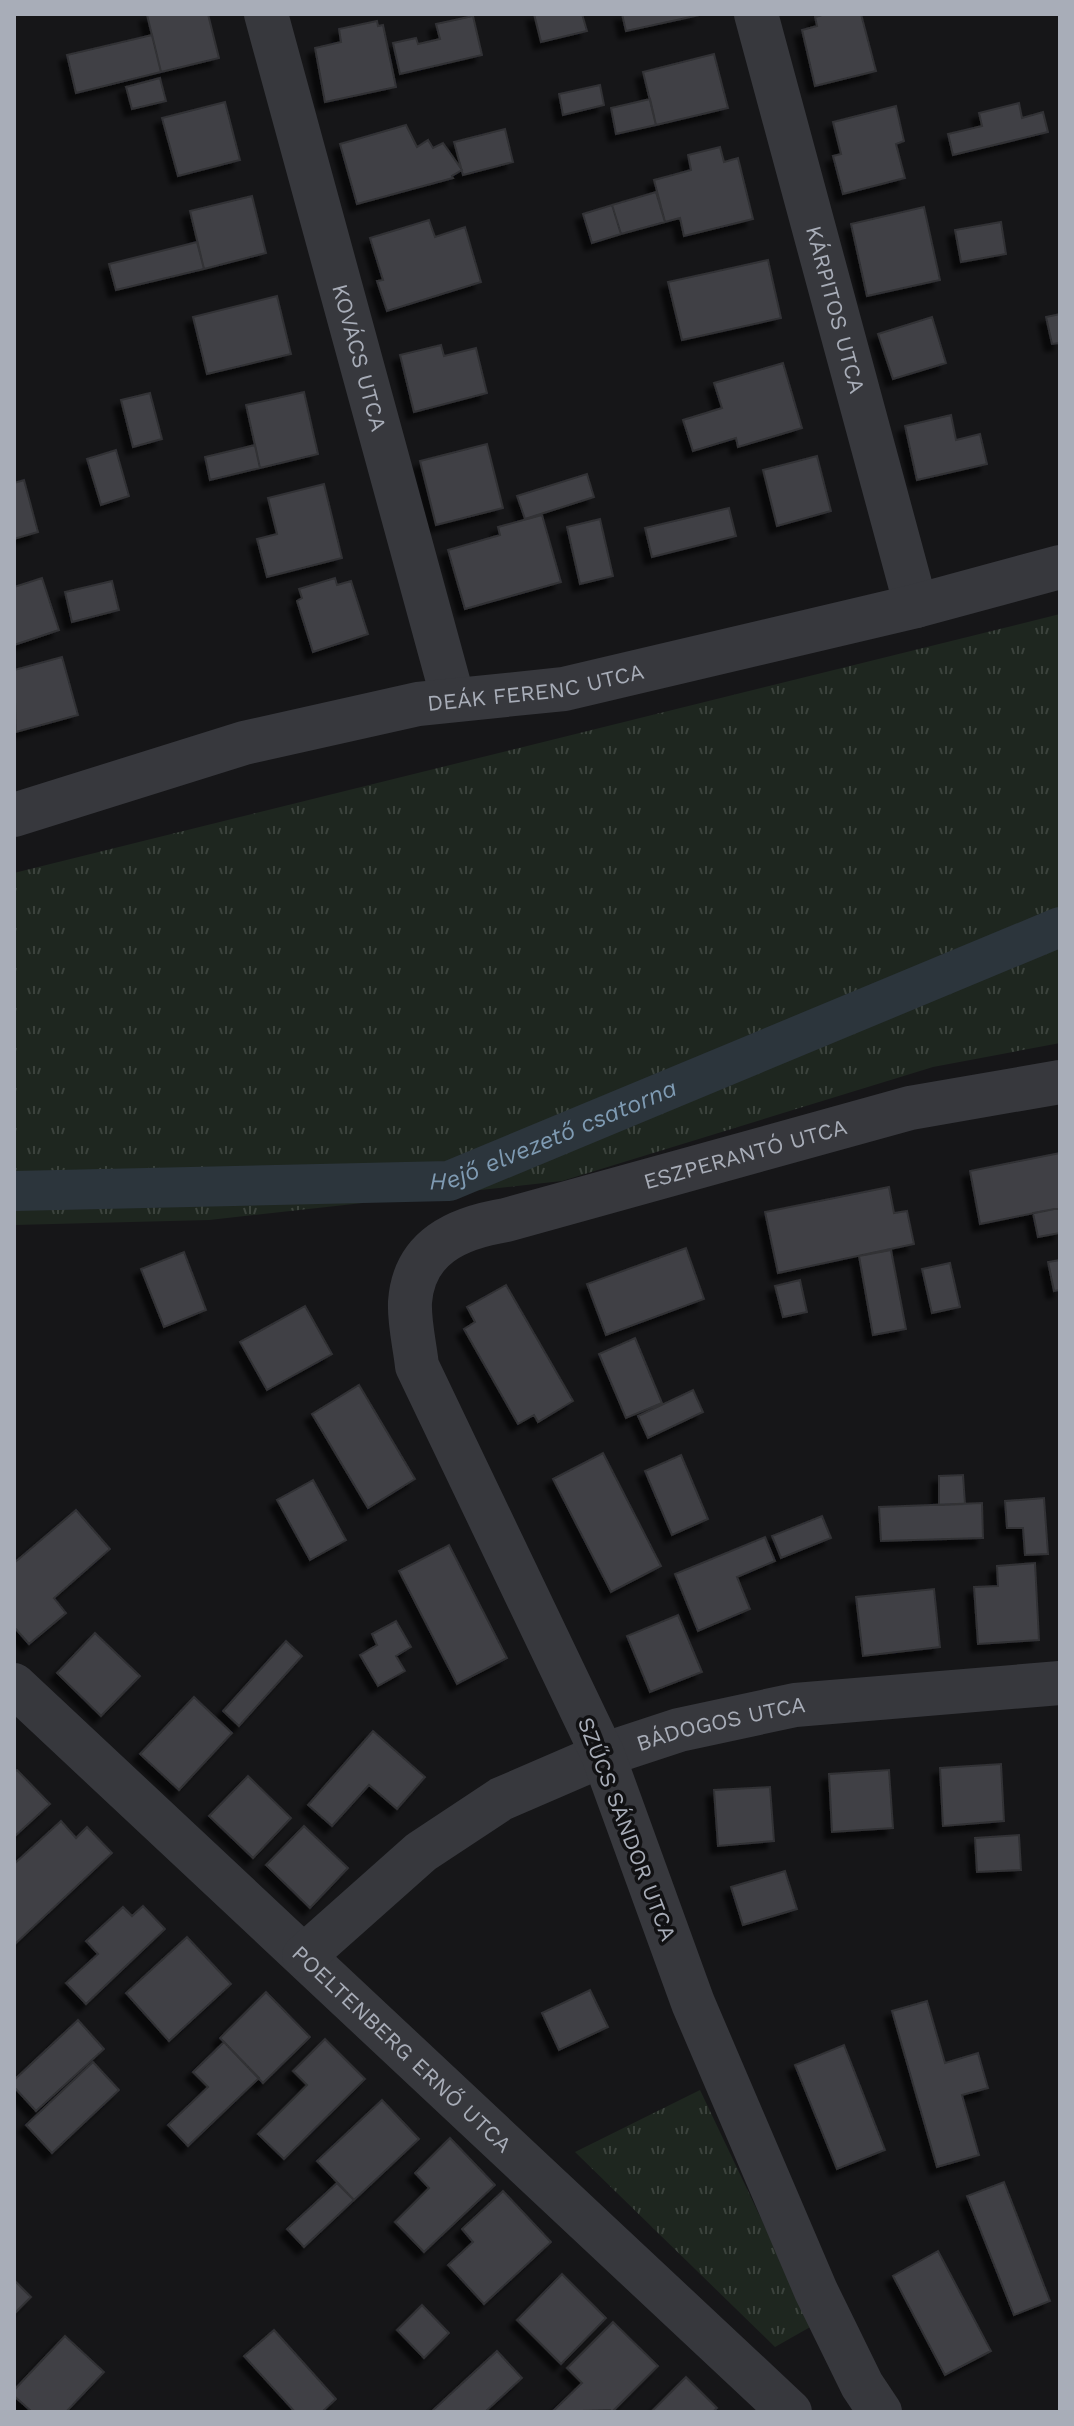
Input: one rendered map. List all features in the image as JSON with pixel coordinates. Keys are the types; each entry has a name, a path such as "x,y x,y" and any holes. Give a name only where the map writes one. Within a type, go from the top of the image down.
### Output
{"street":[{"name":"KOVÁCS UTCA","path":"266,14 453,699"},
{"name":"KÁRPITOS UTCA","path":"756,14 916,606"},
{"name":"DEÁK FERENC UTCA","path":"14,815 244,743 418,704 564,689 916,606 1060,567"},
{"name":"ESZPERANTÓ UTCA","path":"436,1246 477,1225 506,1220 910,1108 1060,1082"},
{"name":"SZŰCS SÁNDOR UTCA","path":"436,1246 416,1272 410,1304 417,1366 603,1755 693,2003 816,2291 862,2385 880,2412"},
{"name":"BÁDOGOS UTCA","path":"304,1956 421,1852 501,1799 603,1755 679,1730 795,1705 1060,1683"},
{"name":"POELTENBERG ERNŐ UTCA","path":"14,1685 790,2412"}],"green space":[{"path":"1060,614 1060,1043 933,1067 562,1181 209,1220 14,1225 14,873"},
{"path":"700,2090 812,2326 775,2347 575,2152"}],"building":[{"path":"208,14 219,58 161,72 147,15"},
{"path":"534,14 582,14 587,31 541,42"},
{"path":"622,14 700,14 700,15 626,31"},
{"path":"861,14 876,71 815,86 802,30 817,26 815,17"},
{"path":"473,16 482,55 400,74 393,43 416,38 418,44 440,39 436,24"},
{"path":"377,21 378,26 383,25 396,87 325,102 315,48 341,42 339,29"},
{"path":"152,35 161,72 76,93 67,55"},
{"path":"714,54 728,108 656,125 643,72"},
{"path":"160,78 166,101 132,109 126,87"},
{"path":"600,85 604,105 563,115 559,94"},
{"path":"650,99 656,125 616,134 611,108"},
{"path":"225,102 240,160 178,176 162,118"},
{"path":"1019,103 1022,118 1043,112 1048,132 953,155 948,134 982,126 979,113"},
{"path":"896,106 904,141 896,144 905,178 843,194 833,156 841,154 833,122"},
{"path":"406,125 417,147 428,140 433,148 443,143 462,170 453,178 357,204 340,144"},
{"path":"505,129 513,162 463,175 454,142"},
{"path":"720,147 724,162 738,158 753,219 684,236 680,218 665,222 654,180 691,170 688,155"},
{"path":"656,192 665,222 621,234 612,205"},
{"path":"252,196 266,253 204,269 190,211"},
{"path":"612,205 621,234 592,243 583,214"},
{"path":"924,207 940,280 867,296 851,224"},
{"path":"429,220 435,237 465,227 481,282 387,311 377,281 383,280 370,238"},
{"path":"1001,222 1006,254 961,262 955,230"},
{"path":"197,242 204,269 116,290 109,264"},
{"path":"768,260 781,318 682,340 668,282"},
{"path":"277,296 291,354 207,374 193,317"},
{"path":"1060,314 1060,343 1052,344 1046,317"},
{"path":"932,317 946,363 893,379 878,334"},
{"path":"441,345 444,356 476,348 487,393 414,412 400,355"},
{"path":"783,363 802,428 738,447 736,438 693,451 683,420 722,408 714,383"},
{"path":"304,392 318,454 260,468 246,405"},
{"path":"150,393 162,439 133,447 121,400"},
{"path":"951,415 956,440 980,434 987,464 917,480 905,426"},
{"path":"487,444 503,508 436,525 420,461"},
{"path":"255,445 260,468 210,480 205,457"},
{"path":"116,450 129,496 101,505 87,459"},
{"path":"817,456 831,511 777,526 763,470"},
{"path":"587,474 594,497 525,519 517,496"},
{"path":"24,480 38,532 14,539 14,483"},
{"path":"324,484 342,558 267,577 257,539 277,534 268,498"},
{"path":"729,508 736,536 652,557 645,528"},
{"path":"542,515 561,582 465,609 448,550 500,535 498,527"},
{"path":"600,519 613,576 580,584 567,527"},
{"path":"42,578 59,630 14,645 14,587"},
{"path":"335,578 337,585 351,581 368,634 313,652 297,601 302,598 299,589"},
{"path":"112,581 119,610 72,622 65,592"},
{"path":"62,657 78,715 16,732 14,670"},
{"path":"1060,1153 1060,1208 980,1224 970,1171"},
{"path":"889,1187 894,1213 907,1211 914,1244 778,1273 765,1212"},
{"path":"1060,1208 1060,1233 1038,1237 1033,1213"},
{"path":"686,1248 704,1299 606,1335 587,1284"},
{"path":"891,1250 906,1329 873,1335 859,1256"},
{"path":"184,1252 206,1310 164,1327 141,1269"},
{"path":"1060,1260 1060,1290 1054,1291 1048,1262"},
{"path":"950,1263 960,1307 932,1313 922,1269"},
{"path":"800,1280 807,1312 783,1317 775,1286"},
{"path":"506,1285 573,1401 538,1422 534,1415 518,1424 464,1329 475,1322 467,1307"},
{"path":"305,1306 332,1354 267,1390 240,1342"},
{"path":"635,1338 662,1403 626,1418 599,1354"},
{"path":"359,1385 415,1479 368,1508 312,1414"},
{"path":"693,1390 703,1412 648,1438 638,1416"},
{"path":"603,1453 661,1566 611,1592 553,1479"},
{"path":"681,1455 708,1519 672,1535 645,1471"},
{"path":"963,1475 965,1504 939,1505 939,1476"},
{"path":"313,1480 346,1540 310,1560 277,1500"},
{"path":"1044,1498 1048,1554 1025,1555 1023,1528 1007,1528 1005,1501"},
{"path":"982,1503 983,1538 881,1541 879,1507"},
{"path":"76,1510 110,1549 54,1598 66,1613 29,1644 14,1627 14,1563"},
{"path":"822,1516 831,1538 781,1558 772,1536"},
{"path":"765,1537 775,1561 737,1577 750,1609 698,1631 675,1574"},
{"path":"449,1545 507,1658 457,1684 399,1571"},
{"path":"1035,1563 1039,1640 978,1644 974,1587 998,1586 997,1566"},
{"path":"934,1589 940,1647 863,1656 856,1597"},
{"path":"678,1615 702,1672 650,1692 627,1636"},
{"path":"396,1621 411,1647 396,1656 405,1671 378,1686 360,1655 377,1645 372,1634"},
{"path":"95,1633 140,1676 101,1716 57,1673"},
{"path":"286,1641 302,1656 239,1726 223,1711"},
{"path":"194,1697 232,1733 179,1790 140,1754"},
{"path":"373,1731 425,1777 397,1809 369,1785 332,1826 308,1805"},
{"path":"1001,1764 1004,1821 943,1826 940,1768"},
{"path":"17,1770 50,1804 14,1837 14,1772"},
{"path":"889,1770 893,1828 832,1832 829,1774"},
{"path":"248,1776 291,1818 253,1858 209,1816"},
{"path":"770,1787 774,1841 718,1846 714,1790"},
{"path":"61,1821 76,1838 87,1827 112,1853 14,1945 14,1864"},
{"path":"304,1826 348,1868 310,1908 266,1865"},
{"path":"1019,1835 1021,1870 977,1872 975,1838"},
{"path":"785,1871 797,1909 743,1925 731,1887"},
{"path":"143,1906 165,1929 86,2004 66,1983 98,1954 86,1941 123,1907 132,1916"},
{"path":"187,1937 231,1984 169,2041 126,1993"},
{"path":"590,1990 608,2027 559,2050 542,2013"},
{"path":"266,1992 310,2037 263,2083 220,2038"},
{"path":"927,2001 945,2063 978,2053 988,2088 962,2095 979,2155 937,2167 892,2011"},
{"path":"78,2020 104,2049 36,2111 14,2087 14,2080"},
{"path":"325,2039 365,2079 284,2159 258,2134 307,2085 293,2071"},
{"path":"224,2042 259,2078 188,2146 168,2125 208,2087 193,2072"},
{"path":"844,2045 885,2150 837,2169 795,2065"},
{"path":"93,2062 119,2090 52,2153 26,2125"},
{"path":"382,2100 419,2139 354,2200 317,2161"},
{"path":"450,2138 495,2185 424,2252 395,2222 429,2188 415,2173"},
{"path":"1004,2182 1050,2301 1014,2315 967,2196"},
{"path":"337,2183 354,2200 304,2247 287,2229"},
{"path":"503,2191 551,2242 484,2304 448,2265 473,2242 462,2229"},
{"path":"938,2251 991,2351 945,2375 893,2276"},
{"path":"562,2274 606,2318 561,2364 517,2320"},
{"path":"14,2280 31,2297 14,2314"},
{"path":"422,2305 449,2333 424,2358 397,2330"},
{"path":"613,2322 658,2366 612,2412 552,2412 582,2383 567,2368"},
{"path":"274,2330 336,2399 322,2412 295,2412 244,2356"},
{"path":"65,2336 104,2372 66,2412 32,2412 14,2396 14,2390"},
{"path":"497,2351 522,2378 485,2412 431,2412"},
{"path":"686,2377 717,2408 713,2412 651,2412"}],"waterway":[{"name":"Hejő elvezető csatorna","path":"14,1191 449,1181 1060,927"}]}
